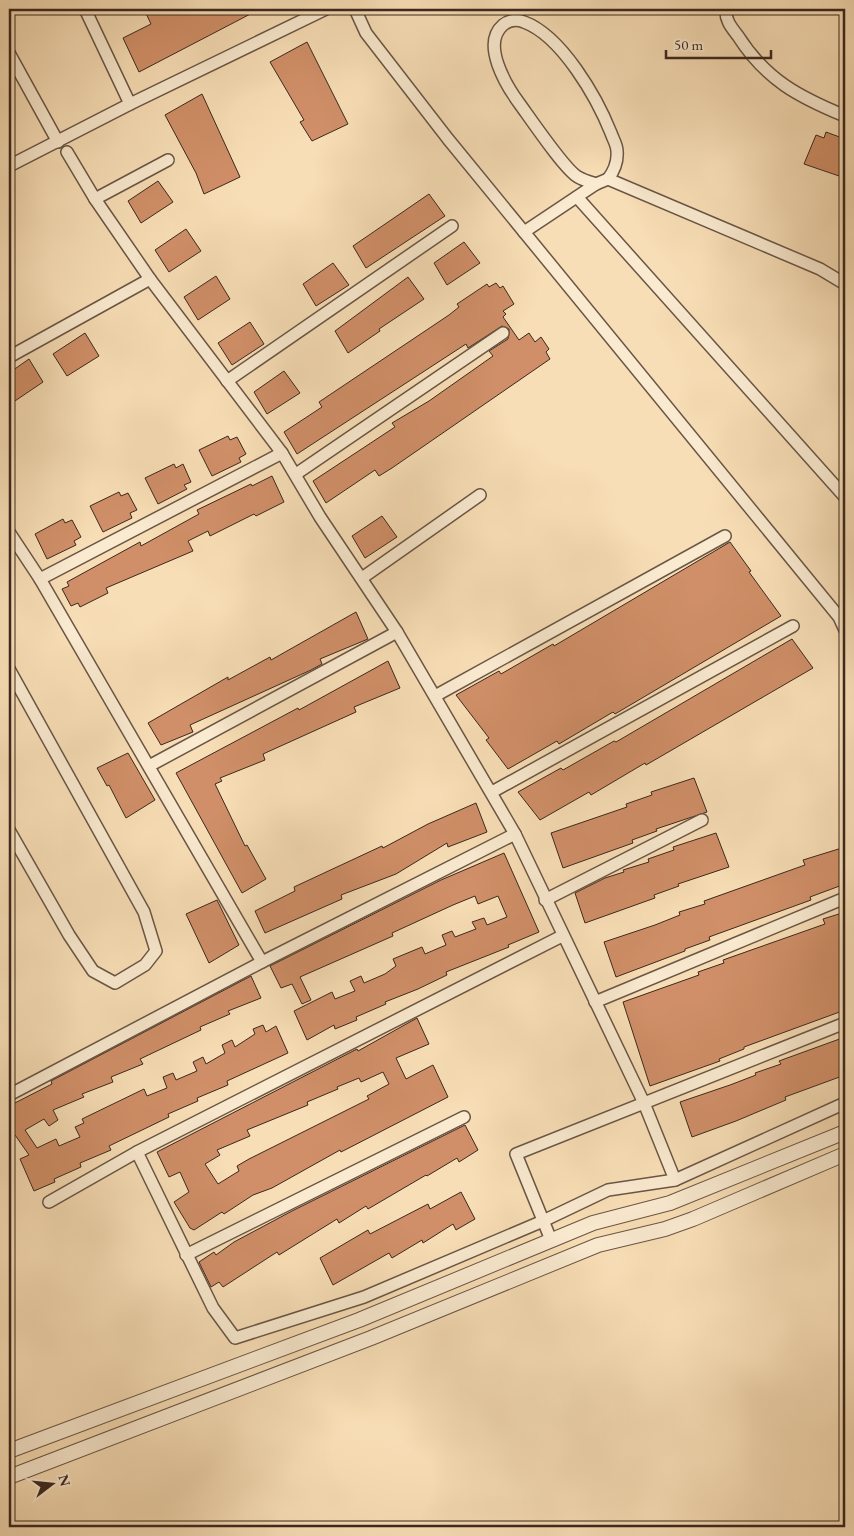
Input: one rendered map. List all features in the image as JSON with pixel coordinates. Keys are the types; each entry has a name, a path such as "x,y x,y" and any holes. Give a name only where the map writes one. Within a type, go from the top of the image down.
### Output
{"street":[{"path":"85,9 130,104"},
{"path":"9,166 130,104 326,9"},
{"path":"355,9 366,33 524,232 827,602 839,617 845,630"},
{"path":"717,9 726,13 747,51 780,84 816,104 845,116"},
{"path":"524,232 596,184 608,179 615,169 617,151 593,93 554,43 524,22 514,20 507,22 496,36 494,48 510,90 540,132 577,177 596,184"},
{"path":"9,53 58,142"},
{"path":"67,152 95,199 150,279 296,474 320,516 397,632 492,792 644,1103 675,1180"},
{"path":"95,199 168,160"},
{"path":"608,179 820,269 845,284"},
{"path":"577,197 845,497"},
{"path":"227,381 452,226"},
{"path":"9,357 150,279"},
{"path":"296,474 503,333"},
{"path":"40,579 282,453"},
{"path":"362,578 480,495"},
{"path":"9,532 40,579 262,962"},
{"path":"435,696 725,536"},
{"path":"492,792 793,626"},
{"path":"148,766 397,632"},
{"path":"9,669 144,912 156,951 145,965 115,982 93,971 69,935 9,830"},
{"path":"545,900 702,820"},
{"path":"9,1096 262,962 514,834"},
{"path":"595,1002 845,898"},
{"path":"48,1202 137,1152 562,936"},
{"path":"551,1240 516,1154 845,1023"},
{"path":"137,1152 213,1308 235,1338 364,1297 542,1221 608,1190 675,1180 845,1103"},
{"path":"186,1255 464,1117"},
{"path":"9,1451 359,1320 593,1223 670,1202 845,1132"},
{"path":"9,1477 370,1338 598,1245 677,1225 845,1154"}],"building":[{"path":"144,9 260,9 139,72 123,38 151,24"},
{"path":"307,42 348,124 312,141 300,122 304,120 270,62"},
{"path":"202,94 240,177 204,194 196,173 165,115"},
{"path":"826,132 845,139 845,178 804,164 816,135 824,138"},
{"path":"158,181 173,202 141,223 128,201"},
{"path":"429,194 445,216 366,268 353,246"},
{"path":"186,229 201,251 169,272 155,250"},
{"path":"464,242 480,263 447,285 434,263"},
{"path":"333,263 349,285 316,306 303,284"},
{"path":"216,276 230,299 198,320 184,297"},
{"path":"408,277 424,299 379,329 380,331 348,353 335,331"},
{"path":"496,283 500,288 503,286 514,304 503,311 506,314 503,317 519,340 529,333 535,342 541,337 549,349 546,352 550,359 392,468 379,476 375,470 326,503 313,481 395,427 392,423 429,401 493,356 489,351 508,339 509,329 502,326 468,348 466,344 297,454 284,432 322,407 319,402 449,315 459,307 457,304 487,284 489,287"},
{"path":"250,322 264,344 232,365 218,343"},
{"path":"85,333 99,356 67,376 53,354"},
{"path":"29,359 43,382 9,405 9,373"},
{"path":"284,371 300,393 267,414 254,392"},
{"path":"228,436 230,440 237,437 246,454 239,458 241,462 212,476 199,450"},
{"path":"174,464 176,468 183,464 191,482 184,485 187,489 158,504 145,478"},
{"path":"272,476 284,502 256,516 254,514 210,536 208,531 188,541 193,551 106,588 108,593 80,607 78,603 71,606 62,589 69,586 67,582 140,542 141,546 199,514 197,510"},
{"path":"119,492 121,496 128,493 137,510 130,513 132,518 103,532 90,506"},
{"path":"382,516 397,537 365,558 352,536"},
{"path":"63,519 65,523 72,520 81,537 74,541 76,545 47,559 35,534"},
{"path":"730,542 781,616 615,714 613,712 559,744 557,741 508,769 486,740 489,738 456,695 499,671 501,674 553,644 554,646"},
{"path":"356,612 368,639 320,659 322,664 311,670 190,725 193,732 161,745 148,723 228,677 228,680 270,657 271,660"},
{"path":"792,639 813,668 646,765 645,763 591,795 589,792 540,820 518,792 561,768 563,770 614,741 616,742"},
{"path":"388,661 400,688 354,707 356,712 263,754 265,760 220,778 222,781 215,784 245,846 247,845 266,879 242,893 176,773 298,708 299,710"},
{"path":"128,753 155,800 126,818 109,785 107,786 97,768"},
{"path":"694,778 707,812 656,829 657,831 632,840 633,843 563,868 551,833 627,807 626,804 652,795 651,792"},
{"path":"476,803 487,832 448,847 447,843 396,874 341,895 342,899 265,933 255,911 295,891 294,887 382,846 383,848 428,824"},
{"path":"716,833 729,867 678,884 679,886 654,895 655,898 585,923 575,893 605,878 624,872 623,870 649,862 648,859 674,850 673,847"},
{"path":"845,847 845,884 810,897 811,900 709,937 710,940 685,949 685,951 616,977 604,942 680,915 679,912 705,904 704,901 805,865 803,860"},
{"path":"504,853 539,932 508,945 509,947 446,972 447,975 356,1017 357,1020 335,1029 334,1025 307,1040 294,1011 332,992 335,999 355,991 350,981 361,976 364,983 385,974 396,966 393,959 422,947 425,954 446,945 442,935 452,931 455,937 476,929 472,922 484,918 487,925 507,917 498,896 478,904 475,896 453,905 392,933 393,936 300,977 311,1000 302,1004 292,984 281,988 270,966 441,880"},
{"path":"217,900 239,945 209,963 186,914"},
{"path":"842,913 845,923 845,1010 744,1047 744,1049 719,1059 720,1061 650,1086 623,1002 699,975 698,972 724,963 723,960 825,924 823,919"},
{"path":"251,976 261,998 228,1011 230,1014 200,1027 201,1030 140,1059 143,1064 111,1077 113,1082 82,1094 84,1097 53,1110 58,1120 49,1126 44,1119 25,1130 37,1148 56,1139 59,1146 80,1137 75,1127 84,1123 82,1119 144,1089 147,1096 167,1088 163,1077 173,1073 176,1080 197,1071 193,1062 203,1057 206,1064 225,1053 222,1045 232,1040 235,1047 255,1034 253,1029 263,1025 266,1032 276,1026 288,1053 227,1081 228,1085 197,1098 198,1101 168,1114 169,1117 109,1146 111,1150 80,1163 81,1167 54,1179 55,1182 34,1191 20,1159 29,1155 15,1135 9,1139 9,1106 52,1084 51,1081"},
{"path":"417,1018 429,1044 396,1058 406,1079 433,1065 448,1097 341,1152 340,1150 272,1188 253,1195 224,1214 222,1212 194,1230 190,1228 174,1202 189,1192 180,1172 169,1177 157,1152 357,1049 358,1051","holes":["383,1072 389,1084 367,1096 369,1099 237,1166 239,1171 218,1184 205,1164 220,1155 217,1150 250,1136 247,1130 308,1105 307,1102 338,1089 337,1087 359,1078 361,1082"]},
{"path":"845,1037 845,1075 785,1097 786,1100 692,1137 680,1102 756,1075 755,1073 781,1064 779,1061"},
{"path":"465,1125 478,1150 459,1162 457,1158 368,1209 366,1206 339,1223 337,1219 279,1255 277,1252 223,1287 219,1282 211,1287 199,1262 214,1252 216,1255 234,1242 292,1211"},
{"path":"461,1192 475,1219 456,1230 453,1224 423,1243 422,1240 392,1258 389,1253 333,1285 320,1258 368,1230 370,1234 428,1204 430,1209"}]}
